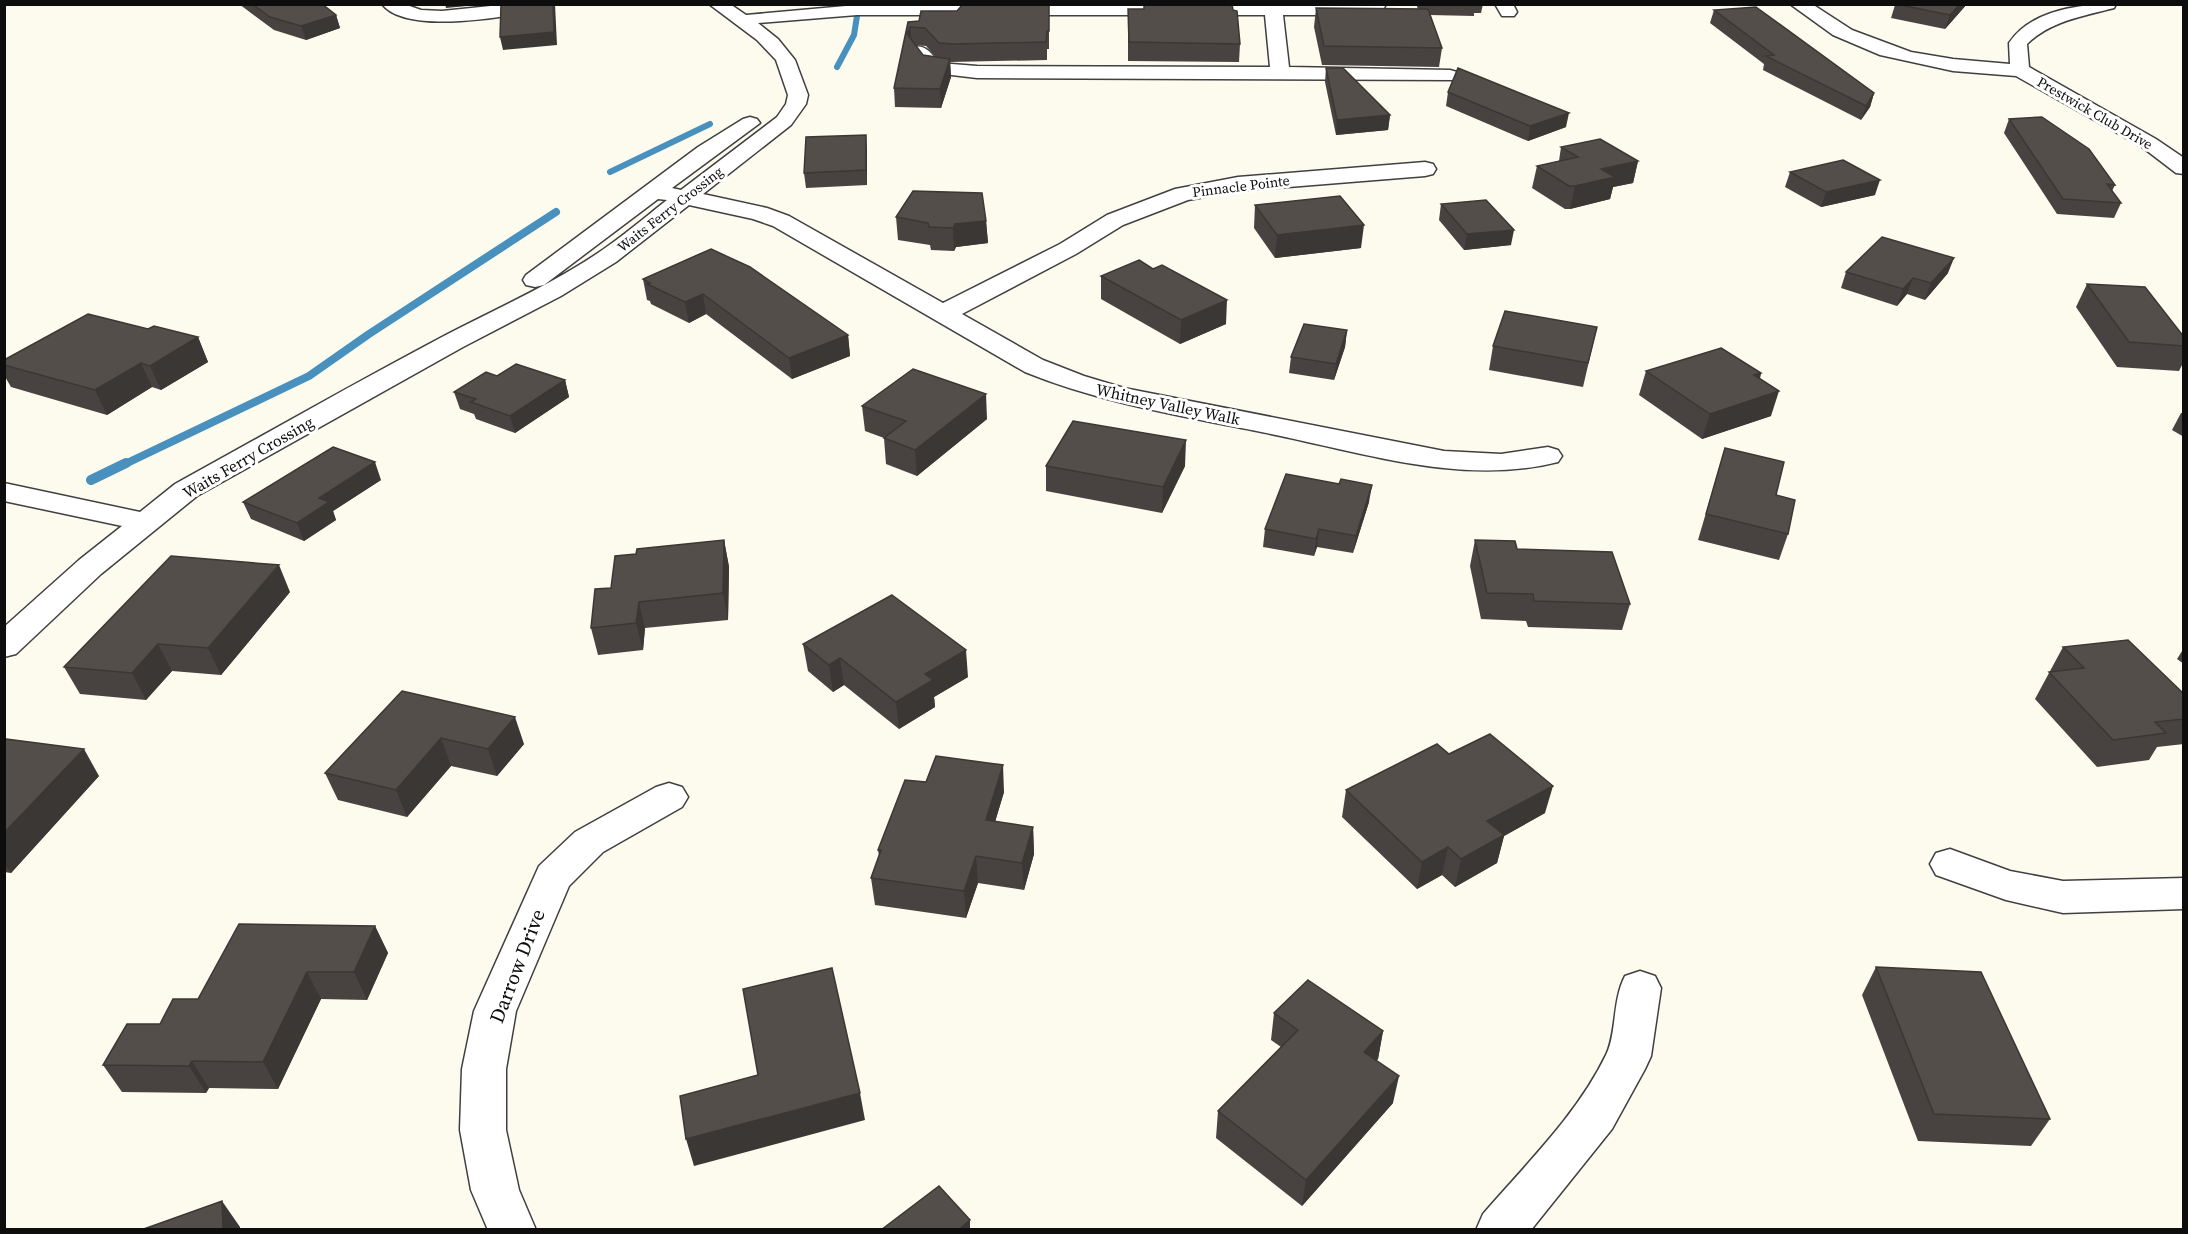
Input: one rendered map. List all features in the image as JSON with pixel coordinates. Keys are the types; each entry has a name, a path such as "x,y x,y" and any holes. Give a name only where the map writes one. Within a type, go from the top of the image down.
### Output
{"street":[{"path":"390,4 417,14 448,16 502,12 541,4"},
{"name":"Waits Ferry Crossing","path":"4,646 90,567 186,490 454,341 500,321 580,274 666,213 784,121 796,104 798,95 792,88 787,63 750,20 717,4"},
{"path":"750,20 784,4"},
{"path":"1798,4 1844,34 1875,47 1945,64 2020,70"},
{"name":"Prestwick Club Drive","path":"2108,4 2051,22 2025,34 2018,43 2020,70 2149,143 2184,168"},
{"path":"750,20 857,10 920,7 1082,6 1348,10 1377,5"},
{"path":"1274,9 1280,73"},
{"path":"919,51 933,68 977,72 1450,76"},
{"name":"Waits Ferry Crossing","path":"454,341 706,152 780,103 792,88"},
{"name":"Pinnacle Pointe","path":"942,314 1068,249 1115,220 1183,194 1238,184 1425,169"},
{"name":"Whitney Valley Walk","path":"654,191 759,213 781,221 819,245 1034,366 1074,382 1120,395 1444,460 1501,463 1548,456"},
{"name":"Whitney Valley Walk","path":"632,207 819,245"},
{"path":"4,492 146,522"},
{"name":"Darrow Drive","path":"512,1230 495,1190 483,1130 484,1069 495,1011 552,877 589,842 669,797"},
{"path":"1950,864 2006,885 2063,897 2184,893"},
{"path":"1500,1230 1596,1115 1629,1056 1640,988"}],"building":[{"path":"252,4 322,4 336,15 301,26 270,17"},
{"path":"553,4 554,32 500,37 501,5"},
{"path":"963,4 1049,4 1049,31 1047,31 1046,42 939,43 925,28 910,27 907,34 923,55 950,59 940,89 894,88 908,22 919,21 921,11 957,11"},
{"path":"1232,4 1233,10 1237,11 1240,44 1129,42 1128,9 1144,9 1144,5"},
{"path":"1895,4 1960,4 1950,15"},
{"path":"1756,7 1874,93 1866,106 1766,56 1774,55 1714,10"},
{"path":"1316,8 1428,9 1442,48 1324,46"},
{"path":"1326,68 1343,68 1390,115 1337,120"},
{"path":"1458,68 1569,113 1530,126 1448,92"},
{"path":"2042,117 2089,149 2115,185 2107,184 2121,203 2063,199 2009,119"},
{"path":"866,135 866,170 804,173 806,137"},
{"path":"1600,139 1638,161 1601,169 1615,177 1575,186 1569,186 1537,166 1578,157 1561,147"},
{"path":"1843,160 1880,180 1826,192 1790,172"},
{"path":"913,191 982,193 986,221 955,224 953,228 929,227 928,223 896,217"},
{"path":"1340,196 1364,225 1277,235 1255,205"},
{"path":"1486,200 1514,230 1467,234 1441,204"},
{"path":"1882,237 1954,258 1931,283 1913,278 1903,289 1846,272"},
{"path":"711,249 750,267 848,335 789,358 703,294 685,302 647,284 650,283 643,279"},
{"path":"1139,260 1153,269 1162,265 1227,300 1181,320 1101,276"},
{"path":"2087,284 2145,287 2184,337 2184,346 2129,342"},
{"path":"1505,311 1597,327 1588,363 1493,346"},
{"path":"88,314 148,329 154,326 198,337 150,366 141,363 95,390 4,365 4,360"},
{"path":"1304,324 1347,330 1336,364 1291,357"},
{"path":"1721,348 1761,373 1754,375 1779,391 1710,414 1646,371"},
{"path":"516,364 565,380 510,416 471,402 476,399 454,392 486,372 497,376"},
{"path":"913,369 986,394 915,450 884,438 906,421 862,406"},
{"path":"1073,421 1186,440 1163,487 1046,466"},
{"path":"333,447 375,462 319,498 329,502 297,523 243,502"},
{"path":"1725,448 1784,462 1776,495 1795,500 1788,534 1706,514"},
{"path":"1286,474 1339,484 1341,479 1372,485 1356,536 1319,529 1316,539 1265,529"},
{"path":"724,540 723,593 639,602 636,623 591,628 595,589 611,588 615,556 636,554 637,549"},
{"path":"1475,540 1515,541 1517,549 1612,552 1630,604 1534,601 1533,594 1487,593"},
{"path":"171,556 279,565 208,648 158,644 132,673 64,667"},
{"path":"892,595 966,650 925,674 933,680 896,702 840,658 829,665 803,644"},
{"path":"2128,640 2184,694 2184,719 2155,722 2166,733 2113,740 2049,672 2084,668 2063,647"},
{"path":"402,691 515,717 488,749 441,738 396,790 325,773"},
{"path":"1490,734 1553,786 1487,821 1504,835 1461,859 1448,847 1422,862 1346,790 1437,744 1449,754"},
{"path":"4,740 84,749 4,833"},
{"path":"936,756 1003,765 986,820 1033,827 1022,863 976,856 964,891 871,878 881,850 878,850 905,780 926,782"},
{"path":"239,924 375,926 354,972 307,972 263,1062 192,1061 189,1066 103,1065 127,1024 160,1024 173,999 198,999"},
{"path":"1876,967 1981,972 2050,1119 1934,1114"},
{"path":"832,968 860,1093 686,1139 680,1096 758,1075 743,989"},
{"path":"1308,980 1383,1031 1364,1052 1399,1076 1306,1180 1218,1111 1298,1030 1274,1013"},
{"path":"939,1186 970,1220 958,1230 881,1230"},
{"path":"222,1201 223,1230 141,1230"}],"waterway":[{"path":"837,67 854,35 857,16"},
{"path":"610,172 710,124"},
{"path":"123,465 309,376 369,334 556,212"},
{"path":"91,480 126,463"}]}
